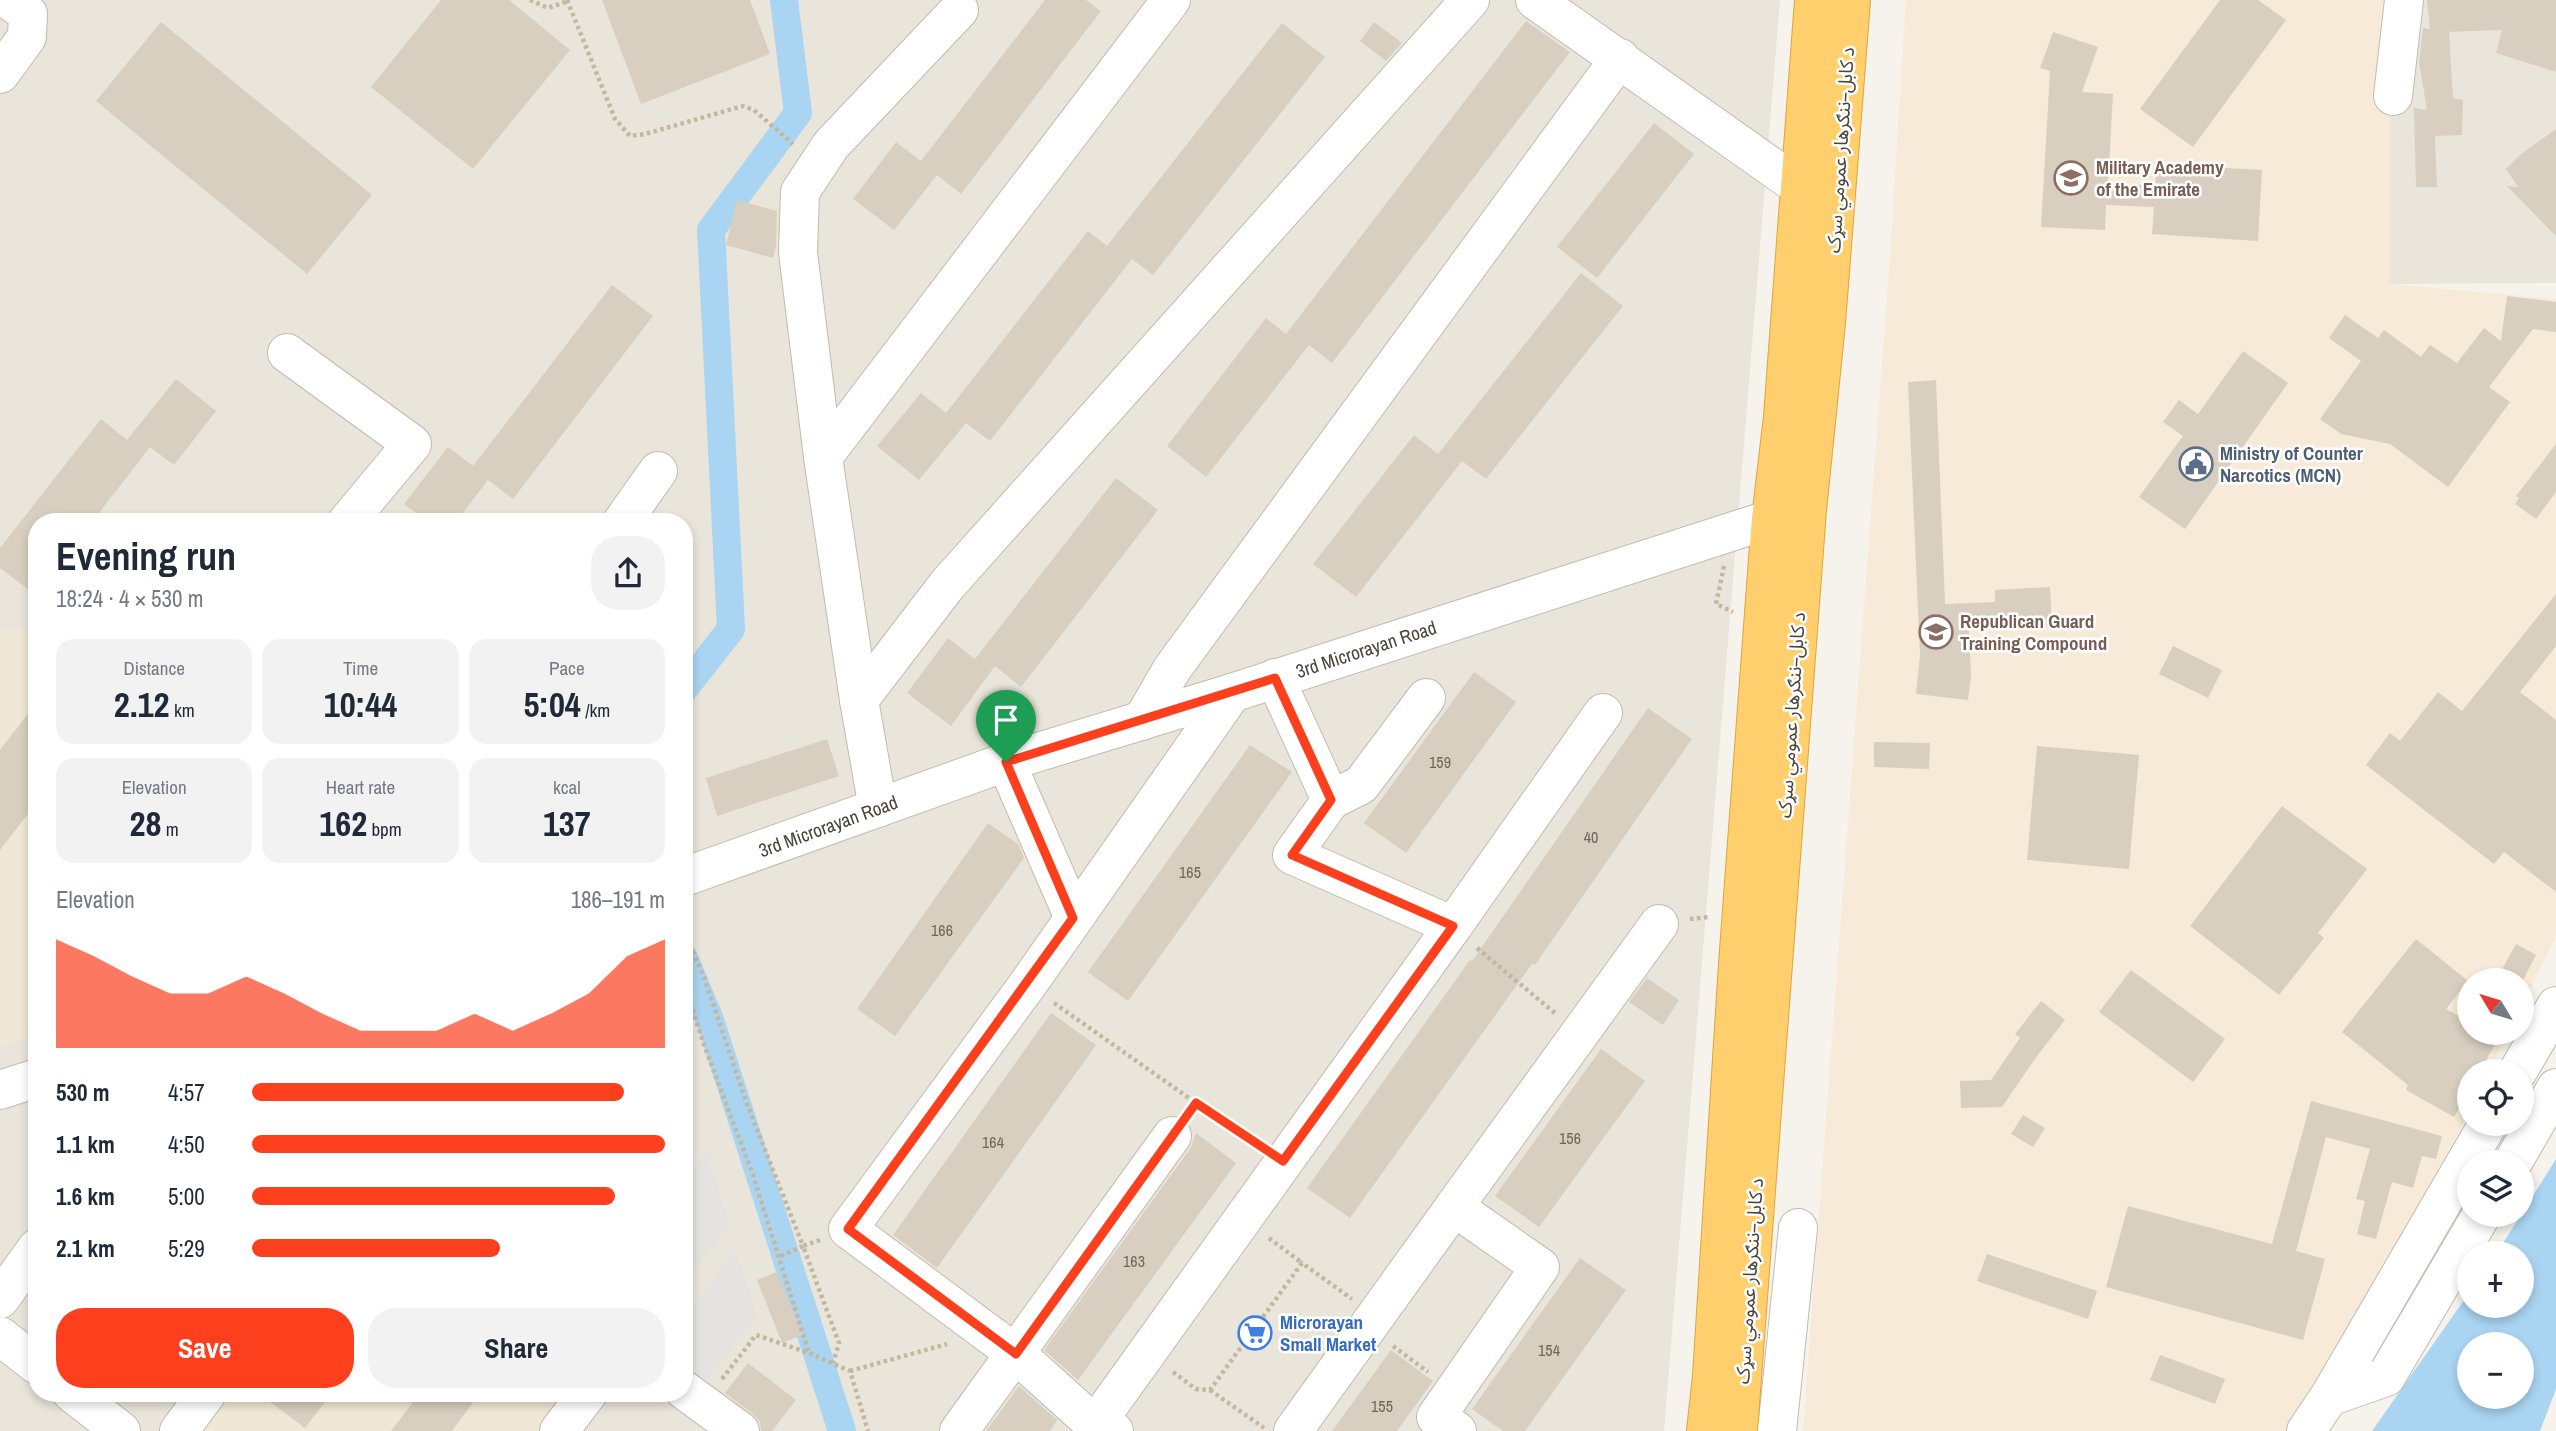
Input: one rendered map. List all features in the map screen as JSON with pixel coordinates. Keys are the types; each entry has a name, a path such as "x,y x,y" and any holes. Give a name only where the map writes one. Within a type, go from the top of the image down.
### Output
{"highway":[{"name":"د کابل–ننګرهار عمومي سړک","path":"1706,1431 1771,519 1783,417 1814,0"},
{"name":"د کابل–ننګرهار عمومي سړک","path":"1738,1431 1807,510 1826,323 1851,0"}],"street":[{"path":"0,74 26,37 27,14 9,0"},
{"path":"823,457 1171,0"},
{"path":"859,700 947,585 1471,0"},
{"path":"1535,0 1800,187"},
{"path":"2393,96 2404,0"},
{"path":"878,808 823,457 797,252 800,192 831,145 958,10"},
{"path":"1142,721 1172,668 1620,58"},
{"path":"287,353 412,443 354,513"},
{"path":"628,513 658,471"},
{"name":"3rd Microrayan Road","path":"693,874 1006,762 1232,693 1771,519"},
{"path":"1275,678 1331,800"},
{"path":"1232,693 1028,984 848,1229 1001,1343 1105,1428 1147,1354 1603,713"},
{"path":"1426,698 1361,785 1331,800 1292,855 1453,926"},
{"path":"1006,762 1073,918"},
{"path":"1293,1431 1359,1313 1454,1207 1658,923"},
{"path":"2525,1059 2556,1006"},
{"path":"0,1090 28,1081"},
{"path":"2519,1150 2556,1088"},
{"path":"959,1431 1001,1343 1172,1136"},
{"path":"2306,1431 2329,1397 2481,1136"},
{"path":"1454,1207 1540,1267 1436,1417 1457,1431"},
{"path":"2329,1397 2386,1377 2474,1227"},
{"path":"1777,1431 1798,1228"},
{"path":"0,1299 28,1260"},
{"path":"0,1336 28,1358"},
{"path":"693,1397 740,1431"},
{"path":"84,1402 121,1431"},
{"path":"178,1431 200,1402"},
{"path":"559,1431 581,1402"}],"path":[{"path":"530,0 548,8 568,1 610,109 630,136 743,106 754,110 784,136"},
{"path":"1453,926 1580,1034"},
{"path":"693,952 747,1104 838,1343 833,1363"},
{"path":"1028,984 1283,1161"},
{"path":"693,1009 779,1257 809,1353"},
{"path":"1172,1136 1196,1103"},
{"path":"1242,1220 1302,1263 1454,1391"},
{"path":"779,1257 848,1229"},
{"path":"1210,1390 1302,1263"},
{"path":"693,1397 756,1335 809,1353 850,1371 1001,1343"},
{"path":"1147,1354 1196,1389 1210,1390 1267,1431"},
{"path":"850,1371 868,1431"}],"shaded area":[{"path":"0,0 1780,0 1664,1431 0,1431"},
{"path":"1906,0 2390,0 2390,284 2556,299 2556,936 2534,981 2534,968 2457,968 2457,1045 2502,1045 2495,1059 2457,1059 2457,1136 2311,1431 1803,1431 1891,244"},
{"path":"2390,0 2556,0 2556,283 2390,284"},
{"path":"28,629 28,1037 0,1047 0,630"},
{"path":"707,1151 729,1225 693,1274 693,1170"},
{"path":"736,1251 757,1315 704,1384 693,1376 693,1308"},
{"path":"217,1402 556,1402 535,1431 195,1431"}],"water":[{"path":"2556,1159 2556,1389 2540,1431 2372,1431 2457,1310 2457,1318 2534,1318 2534,1241 2505,1241 2513,1227 2534,1227 2534,1194"}],"building":[{"path":"441,0 509,0 570,50 473,169 371,87"},
{"path":"602,0 750,0 770,54 641,104"},
{"path":"1045,0 1086,0 1101,11 961,194 937,175 894,230 853,199 896,142 921,161"},
{"path":"2220,0 2258,0 2286,20 2193,147 2140,109"},
{"path":"2427,0 2556,0 2556,72 2496,53 2502,30 2446,32 2449,32 2453,98 2463,100 2462,135 2435,136 2437,187 2416,187 2414,108 2427,110 2419,62 2423,28 2430,29"},
{"path":"1526,21 1570,52 1332,363 1309,345 1206,477 1167,446 1266,318 1286,334"},
{"path":"161,22 372,195 307,274 96,101"},
{"path":"1374,22 1402,43 1386,61 1360,41"},
{"path":"1282,23 1325,57 1153,275 1132,259 990,441 966,423 919,480 877,446 921,393 946,413 1088,231 1107,246"},
{"path":"2053,32 2098,47 2082,92 2113,94 2108,183 2155,186 2157,164 2262,170 2258,241 2152,234 2154,207 2106,205 2105,230 2041,227 2050,71 2040,68"},
{"path":"1654,123 1694,154 1597,278 1557,247"},
{"path":"2556,129 2556,236 2507,186 2518,187 2506,169 2521,154"},
{"path":"737,200 777,211 773,258 726,245"},
{"path":"1581,273 1623,306 1486,479 1462,461 1356,597 1313,564 1414,435 1438,454"},
{"path":"612,285 653,316 513,499 488,480 463,513 416,513 404,504 448,447 473,466"},
{"path":"2507,296 2556,302 2556,332 2533,329 2489,387 2510,402 2448,487 2390,444 2341,434 2320,419 2361,361 2329,338 2345,315 2378,338 2384,330 2421,357 2430,345 2457,363 2484,328 2501,341"},
{"path":"2243,351 2288,383 2185,529 2139,497 2183,436 2163,422 2179,400 2198,414"},
{"path":"176,379 216,411 174,465 150,447 99,513 28,513 28,589 0,568 0,548 101,419 127,440"},
{"path":"1936,380 1945,604 1995,602 1995,590 2050,587 2052,626 1969,630 1971,677 1968,700 1916,694 1920,656 1908,382"},
{"path":"2556,444 2556,492 2536,519 2515,504 2519,498 2516,496"},
{"path":"1116,478 1158,510 1021,687 995,666 951,726 907,693 948,638 975,659"},
{"path":"2556,594 2556,646 2520,692 2556,720 2556,892 2504,852 2494,864 2366,765 2390,733 2400,741 2438,692 2462,711"},
{"path":"2173,646 2222,670 2208,698 2159,674"},
{"path":"1474,672 1516,702 1406,853 1364,823"},
{"path":"1648,708 1692,739 1535,965 1532,964 1350,1218 1307,1188 1470,960 1472,961"},
{"path":"28,714 28,814 0,850 0,750"},
{"path":"827,739 839,776 717,816 706,778"},
{"path":"1874,742 1930,743 1929,769 1874,767"},
{"path":"1250,745 1292,772 1128,1001 1088,972"},
{"path":"2037,746 2139,755 2129,869 2027,860"},
{"path":"2282,806 2367,869 2318,933 2324,938 2279,995 2190,926"},
{"path":"988,823 1018,844 1024,858 895,1036 857,1009"},
{"path":"2416,939 2457,972 2457,995 2446,1009 2457,1015 2457,1045 2495,1045 2487,1059 2457,1059 2457,1112 2454,1117 2406,1090 2408,1085 2342,1032"},
{"path":"2516,944 2536,955 2529,968 2503,968"},
{"path":"2131,970 2225,1039 2193,1082 2099,1012"},
{"path":"1647,978 1679,1000 1663,1025 1629,1002"},
{"path":"2041,1001 2065,1020 2002,1107 1961,1108 1960,1081 1991,1080 2020,1038 2015,1034"},
{"path":"1051,1013 1096,1045 937,1268 893,1235"},
{"path":"1601,1049 1645,1081 1539,1227 1495,1196"},
{"path":"2311,1101 2442,1136 2436,1159 2422,1156 2413,1188 2392,1182 2376,1239 2357,1234 2365,1201 2356,1199 2370,1149 2326,1137 2296,1251 2325,1259 2303,1340 2106,1287 2128,1206 2272,1244"},
{"path":"2023,1115 2045,1128 2033,1147 2011,1134"},
{"path":"1196,1133 1236,1163 1078,1380 1044,1350 1190,1149"},
{"path":"1987,1254 2097,1291 2088,1319 1977,1281"},
{"path":"1580,1258 1626,1290 1525,1431 1503,1431 1472,1409"},
{"path":"777,1272 803,1335 782,1343 757,1280"},
{"path":"1391,1350 1433,1381 1397,1431 1332,1431"},
{"path":"2160,1355 2225,1379 2215,1404 2150,1380"},
{"path":"748,1363 796,1400 772,1431 761,1431 760,1422 753,1414 725,1393"},
{"path":"1019,1386 1057,1420 1050,1431 986,1431"},
{"path":"270,1402 325,1402 305,1428"},
{"path":"413,1402 473,1402 452,1431 391,1431"}],"waterway":[{"path":"693,678 731,629 711,230 798,113 784,0"},
{"path":"693,979 710,1020 842,1431"}],"place":[{"name":"Military Academy of the Emirate","path":"2071,178"},
{"name":"Ministry of Counter Narcotics (MCN)","path":"2196,464"},
{"name":"Republican Guard Training Compound","path":"1936,632"},
{"name":"Microrayan Small Market","path":"1255,1333"}],"route":[{"path":"1275,678 1331,800 1292,855 1453,926 1283,1161 1196,1103 1016,1354 848,1229 1028,984 1073,918 1006,762 1275,678"}]}
